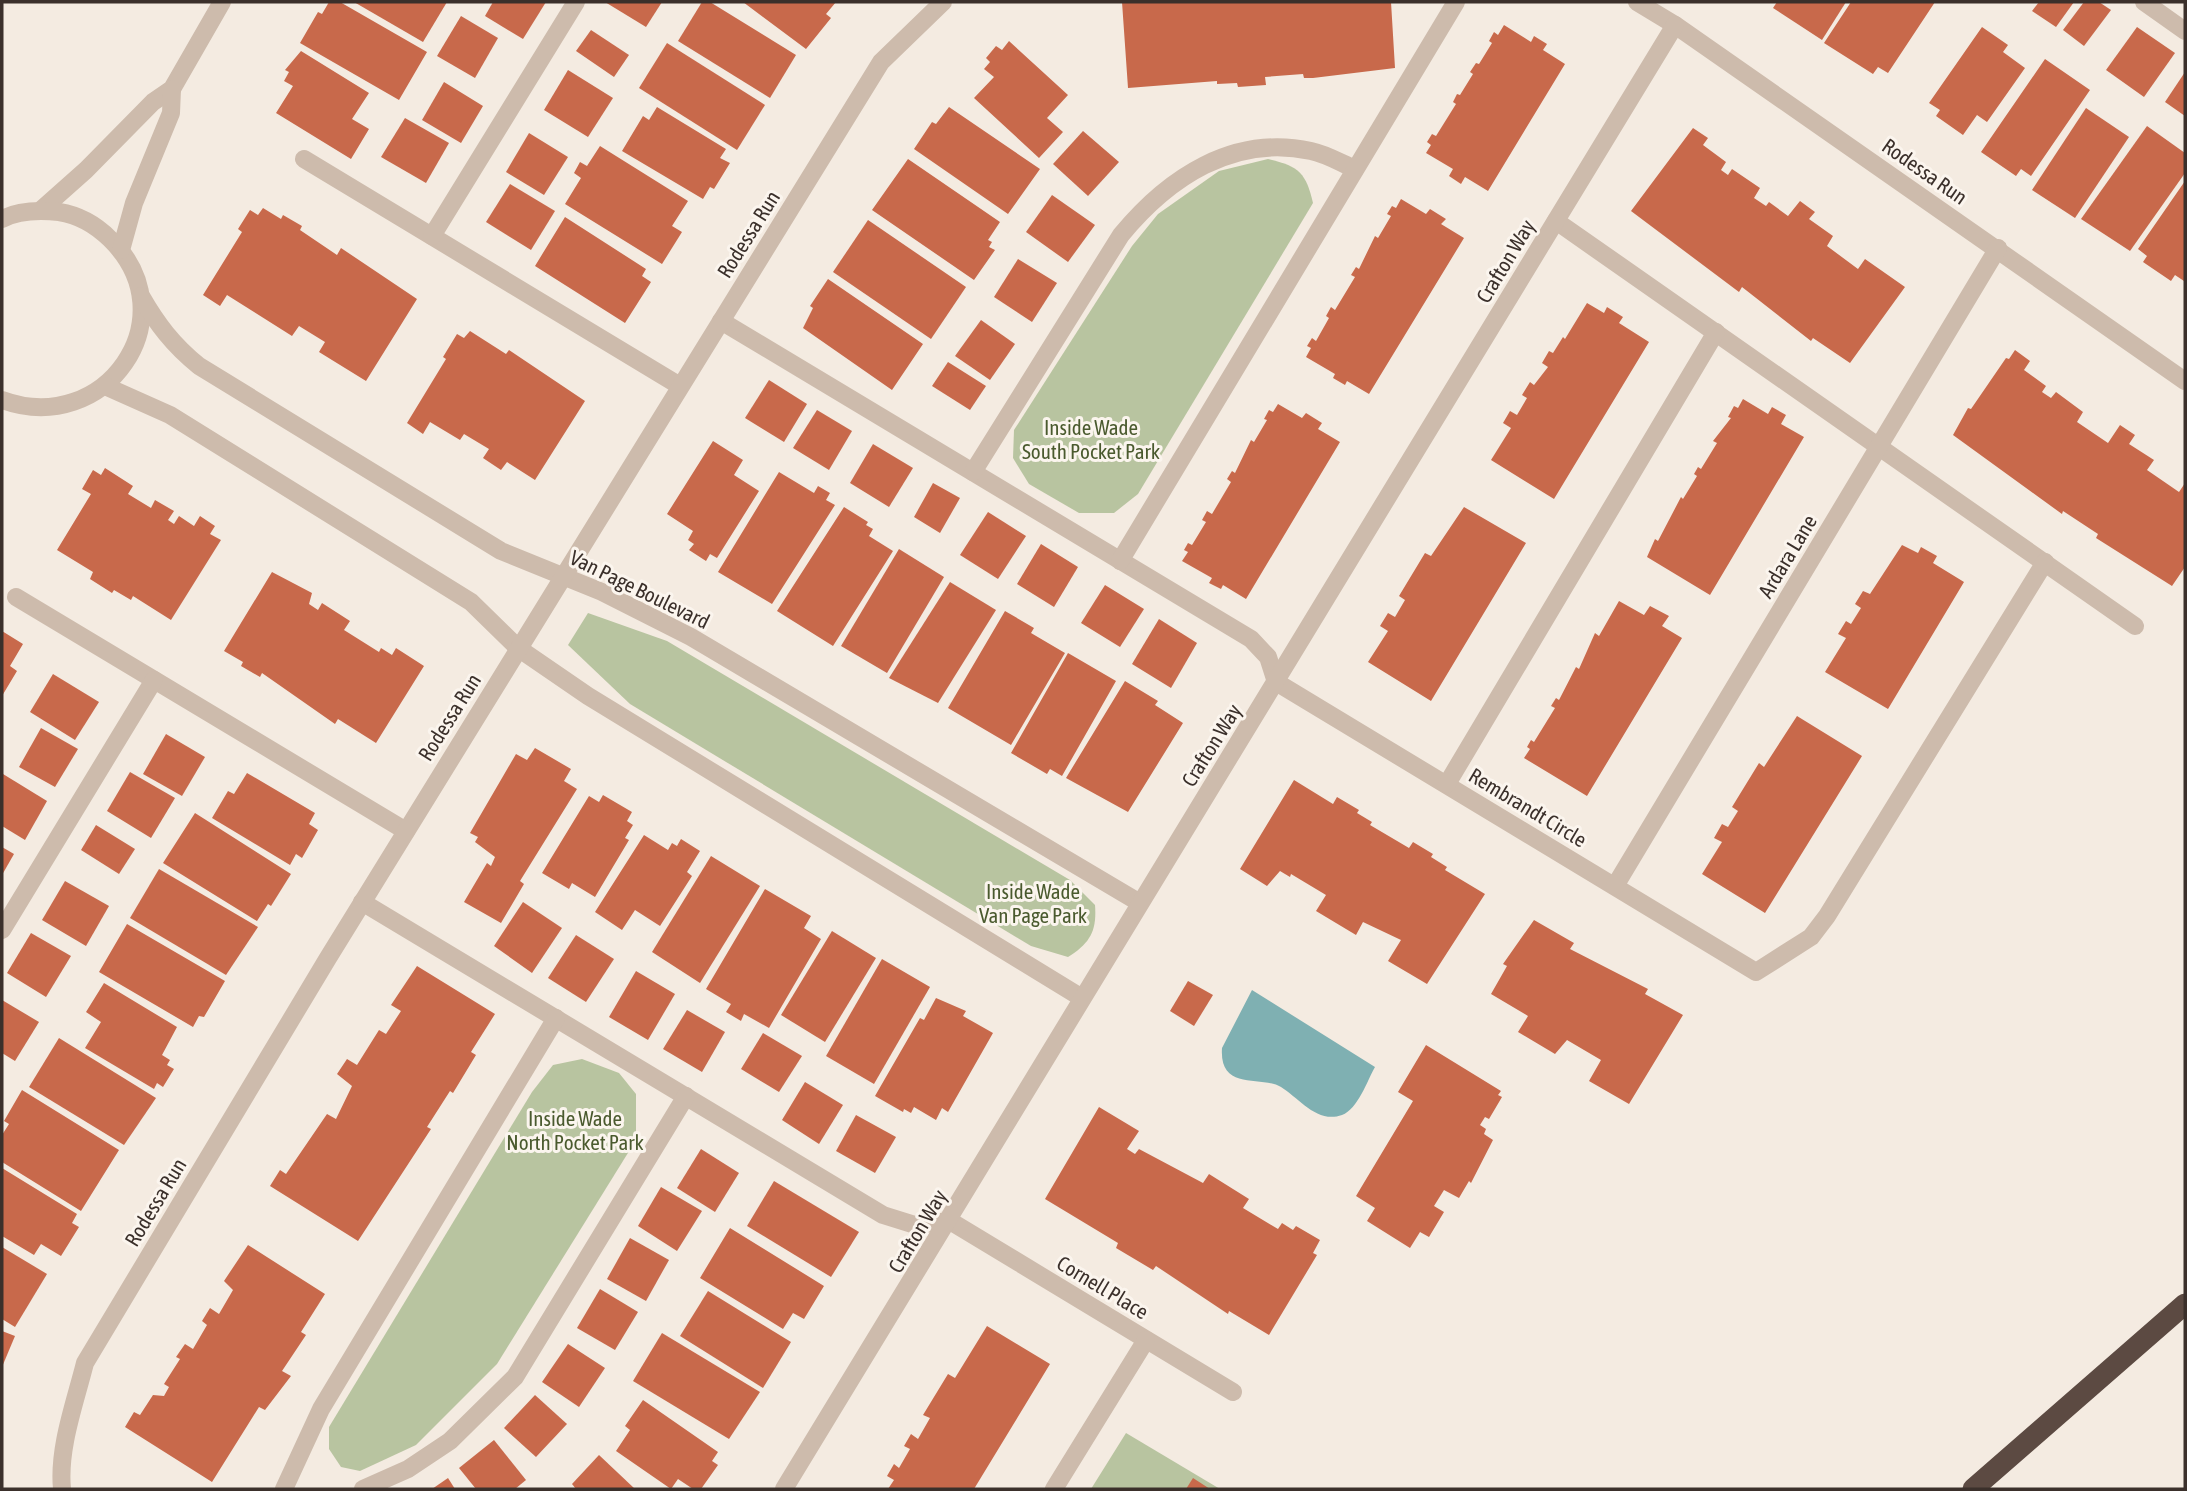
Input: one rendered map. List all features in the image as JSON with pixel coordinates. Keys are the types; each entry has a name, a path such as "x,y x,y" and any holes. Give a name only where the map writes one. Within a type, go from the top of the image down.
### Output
{"highway":[{"path":"1973,1489 2185,1304"}],"street":[{"path":"41,210 86,170 153,102 172,89 222,2"},
{"path":"432,236 576,2"},
{"name":"Rodessa Run","path":"62,1489 61,1476 71,1417 85,1363 362,902 881,62 943,2"},
{"path":"1120,561 1456,2"},
{"name":"Rodessa Run","path":"1637,2 1675,24 2185,381"},
{"path":"2144,2 2185,31"},
{"name":"Crafton Way","path":"784,1489 950,1221 1082,998 1675,24"},
{"path":"5,216 41,210 72,214 100,229 121,250 134,203 171,113 172,89"},
{"path":"973,472 1121,235 1145,206 1179,177 1223,156 1265,146 1312,151 1356,169"},
{"path":"304,159 680,386"},
{"path":"1556,221 1880,445 2135,626"},
{"name":"Ardara Lane","path":"1615,886 1997,248"},
{"name":"Van Page Boulevard","path":"121,250 156,323 175,346 199,366 501,551 563,576 691,636 1140,903"},
{"path":"2,400 20,407 50,409 80,402 106,386 123,367 135,343 141,318 141,296"},
{"path":"721,321 1251,639 1268,657 1276,682"},
{"path":"1447,784 1716,332"},
{"path":"106,386 176,418 471,602 518,648 588,696 1082,998"},
{"name":"Rembrandt Circle","path":"1276,682 1756,972 1811,937 1827,916 2045,562"},
{"path":"16,597 406,831"},
{"path":"2,930 154,680"},
{"path":"362,902 883,1214 915,1225 950,1221"},
{"path":"284,1489 321,1409 556,1018"},
{"path":"363,1489 408,1469 450,1441 515,1377 686,1096"},
{"name":"Cornell Place","path":"950,1221 1233,1392"},
{"path":"1054,1489 1146,1340"}],"green space":[{"name":"Inside Wade South Pocket Park","path":"1268,159 1300,172 1313,203 1138,494 1114,513 1079,513 1029,484 1013,458 1014,430 1132,246 1158,214 1219,171"},
{"name":"Inside Wade Van Page Park","path":"588,613 667,641 1070,880 1095,905 1095,922 1091,936 1068,957 1031,946 630,704 568,645"},
{"name":"Inside Wade North Pocket Park","path":"582,1059 619,1073 636,1094 636,1140 497,1364 416,1445 360,1471 341,1467 329,1449 329,1427 532,1092 553,1065"},
{"path":"1126,1433 1220,1489 1091,1489"}],"water":[{"path":"1252,990 1375,1067 1348,1112 1333,1117 1324,1116 1281,1087 1243,1080 1227,1071 1222,1048"}],"building":[{"path":"329,2 340,2 427,52 399,100 300,43 318,12 322,14"},
{"path":"354,2 447,2 423,42"},
{"path":"493,2 546,2 523,39 485,16"},
{"path":"605,2 662,2 646,27"},
{"path":"702,2 710,2 796,55 770,98 678,41"},
{"path":"743,2 836,2 826,14 831,18 806,49"},
{"path":"1122,2 1391,2 1395,68 1313,78 1304,78 1303,74 1265,77 1266,85 1238,87 1237,83 1217,84 1217,81 1128,88"},
{"path":"1777,2 1846,2 1822,40 1773,8"},
{"path":"1851,2 1935,2 1888,73 1878,67 1873,74 1824,43"},
{"path":"2039,2 2074,2 2056,27 2032,11"},
{"path":"2084,2 2099,2 2111,10 2084,46 2063,30"},
{"path":"461,16 498,38 475,78 437,56"},
{"path":"1504,25 1531,42 1534,36 1547,44 1543,50 1565,64 1488,191 1465,177 1461,184 1449,176 1453,169 1426,153 1431,145 1427,142 1432,134 1436,136 1456,104 1453,102 1457,94 1460,95 1473,74 1470,72 1476,63 1479,64 1492,43 1489,41 1494,32 1498,35"},
{"path":"1982,27 2008,45 2003,52 2025,68 1987,122 1977,115 1963,135 1936,116 1940,110 1929,103"},
{"path":"2137,27 2175,53 2144,97 2106,70"},
{"path":"591,30 629,55 614,77 576,51"},
{"path":"1009,41 1068,95 1047,118 1063,132 1039,158 974,98 994,77 984,69 990,62 986,58 996,46 1002,50"},
{"path":"667,43 765,105 737,150 639,88"},
{"path":"301,51 369,93 352,119 369,129 351,159 276,113 293,86 284,81 289,72 285,70"},
{"path":"2045,59 2090,90 2031,176 2021,169 2016,176 1981,152"},
{"path":"568,70 613,98 588,137 544,110"},
{"path":"2185,72 2185,116 2165,102"},
{"path":"444,82 483,106 461,143 422,120"},
{"path":"657,107 726,149 720,158 730,163 714,189 710,187 703,199 622,151 643,116 649,120"},
{"path":"949,107 1040,169 1008,214 914,149 932,122 936,124"},
{"path":"2086,108 2129,137 2075,218 2032,190"},
{"path":"405,118 449,143 426,183 381,157"},
{"path":"2147,126 2185,153 2185,173 2130,251 2081,219"},
{"path":"1693,128 1708,138 1703,145 1726,162 1721,170 1728,175 1732,169 1760,188 1754,198 1766,206 1769,202 1788,216 1800,201 1815,212 1809,219 1833,236 1827,246 1858,269 1865,259 1905,287 1850,363 1813,338 1811,341 1742,287 1739,292 1631,211"},
{"path":"1083,131 1119,162 1088,196 1053,164"},
{"path":"529,133 568,157 544,195 506,172"},
{"path":"600,146 688,201 672,226 682,232 662,264 565,204 581,178 574,173 580,162 587,166"},
{"path":"908,159 1000,222 988,240 992,242 989,247 995,250 974,280 872,210"},
{"path":"2185,181 2185,279 2184,281 2175,275 2171,281 2143,262 2147,256 2138,249"},
{"path":"510,184 555,211 531,250 486,222"},
{"path":"1052,195 1095,225 1068,262 1026,232"},
{"path":"1401,199 1426,214 1430,209 1446,219 1441,224 1464,238 1369,394 1347,381 1345,385 1333,378 1335,374 1306,357 1311,348 1307,346 1312,338 1316,341 1329,318 1326,316 1331,307 1335,310 1355,277 1351,275 1356,267 1359,269 1375,236 1378,238 1391,216 1387,214 1392,206 1396,208"},
{"path":"263,208 281,219 283,215 302,226 300,230 337,255 341,248 417,299 366,381 319,352 325,342 299,326 292,336 227,295 220,306 203,295 242,232 238,229 250,210 258,215"},
{"path":"565,217 646,269 642,276 651,282 625,323 535,266"},
{"path":"868,220 966,287 931,339 833,272"},
{"path":"1018,259 1057,283 1032,322 994,297"},
{"path":"828,279 923,344 892,390 803,328 813,308 810,306"},
{"path":"1587,303 1604,313 1607,307 1623,317 1619,323 1649,342 1554,499 1491,460 1511,428 1503,423 1510,411 1517,415 1527,398 1522,395 1530,382 1534,385 1548,367 1542,363 1549,351 1553,353 1563,337 1565,339"},
{"path":"981,320 1015,344 990,380 955,356"},
{"path":"470,331 506,354 509,350 585,401 535,480 507,462 501,470 483,458 489,449 464,434 460,440 430,422 423,434 407,423 446,359 443,357 457,334 464,338"},
{"path":"2015,350 2030,361 2024,370 2046,386 2042,392 2051,398 2056,392 2083,412 2077,422 2108,443 2120,425 2135,435 2129,444 2154,460 2147,470 2179,492 2185,483 2185,567 2172,586 2096,538 2098,534 2063,511 2062,514 1953,435 1968,408 1971,409 2006,358 2009,359"},
{"path":"948,362 986,386 970,410 932,386"},
{"path":"769,380 807,404 784,442 745,418"},
{"path":"1743,399 1768,414 1772,407 1786,415 1781,424 1804,437 1710,595 1647,557 1655,539 1658,541 1681,497 1683,499 1697,476 1694,474 1698,467 1701,469 1717,443 1713,441 1731,418 1728,417 1734,406 1738,408"},
{"path":"1278,404 1302,418 1306,413 1322,423 1318,429 1340,442 1246,599 1223,585 1221,589 1209,583 1212,578 1182,561 1188,552 1184,550 1188,543 1192,545 1206,522 1202,520 1207,511 1212,514 1231,482 1227,479 1232,471 1235,473 1251,440 1254,442 1267,420 1264,419 1269,410 1273,412"},
{"path":"817,410 852,431 829,470 793,448"},
{"path":"713,441 743,460 734,475 759,491 717,558 710,554 706,561 689,550 694,544 688,540 693,531 667,514"},
{"path":"873,444 913,468 889,507 850,483"},
{"path":"105,468 133,486 128,494 151,508 155,500 174,511 168,520 174,524 179,516 194,526 200,516 215,526 210,534 221,540 171,620 133,596 131,600 114,590 112,593 90,579 93,572 57,550 91,494 82,489 93,470 101,475"},
{"path":"779,472 814,493 818,486 830,493 826,500 835,505 772,604 718,572"},
{"path":"933,483 960,498 940,533 914,517"},
{"path":"844,507 868,522 866,525 873,529 869,536 893,551 833,646 777,611"},
{"path":"1464,507 1526,543 1431,701 1368,662 1388,631 1380,626 1388,613 1395,617 1405,600 1399,596 1425,553 1431,556"},
{"path":"988,512 1026,536 998,579 960,555"},
{"path":"1041,544 1078,567 1054,607 1017,584"},
{"path":"1902,545 1918,553 1921,547 1937,556 1933,563 1964,582 1888,709 1825,672 1846,638 1838,634 1846,621 1851,624 1861,608 1855,604 1863,591 1870,594"},
{"path":"899,549 944,577 887,673 841,646"},
{"path":"272,572 312,593 309,604 318,610 322,603 350,621 344,630 379,652 381,648 392,655 396,648 424,666 376,743 338,719 335,724 262,673 260,677 241,666 243,662 224,651"},
{"path":"950,582 996,610 938,703 889,678"},
{"path":"1105,585 1144,609 1120,647 1081,623"},
{"path":"1619,601 1644,615 1650,606 1669,616 1662,626 1682,638 1587,796 1524,758 1530,749 1527,747 1531,740 1534,742 1555,708 1551,706 1556,698 1559,700 1576,667 1579,669 1595,633 1599,636"},
{"path":"1005,611 1034,628 1031,633 1065,653 1011,745 948,708"},
{"path":"1159,619 1197,643 1171,688 1132,664"},
{"path":"2,631 23,644 10,666 17,671 2,696"},
{"path":"1068,653 1116,681 1062,776 1050,769 1047,774 1011,753"},
{"path":"53,674 99,702 75,740 30,712"},
{"path":"1125,681 1158,701 1155,705 1183,723 1128,812 1066,778"},
{"path":"1797,716 1862,756 1765,913 1702,874 1722,842 1714,838 1722,824 1728,827 1738,811 1732,807 1759,763 1764,767"},
{"path":"41,728 78,749 55,787 19,767"},
{"path":"166,734 205,757 182,796 143,774"},
{"path":"535,748 571,769 564,781 577,789 520,881 524,884 501,923 464,902 487,863 491,866 495,857 475,842 478,837 470,833 516,754 527,760"},
{"path":"130,772 175,798 151,838 107,811"},
{"path":"247,773 315,813 309,824 318,830 302,858 296,854 290,865 212,818 228,791 234,794"},
{"path":"3,774 47,801 25,840 2,826"},
{"path":"1294,780 1333,804 1337,797 1359,810 1357,813 1372,822 1370,825 1409,848 1413,842 1433,854 1431,857 1447,867 1445,870 1485,894 1427,984 1388,961 1401,940 1363,922 1356,935 1316,911 1326,895 1291,874 1290,877 1280,871 1267,886 1240,869"},
{"path":"603,795 632,812 627,821 633,825 625,838 629,840 595,897 572,883 569,889 542,873 589,796 599,802"},
{"path":"195,813 291,874 271,906 268,904 257,921 163,863"},
{"path":"96,825 135,849 119,874 81,850"},
{"path":"644,835 668,850 672,843 677,846 681,839 700,851 687,872 692,876 660,926 635,910 622,930 595,912"},
{"path":"2,847 14,854 2,875"},
{"path":"711,856 760,886 700,983 652,952"},
{"path":"159,869 258,927 226,975 130,918"},
{"path":"65,881 109,906 86,946 42,920"},
{"path":"765,889 811,916 804,928 821,939 769,1028 744,1014 741,1021 726,1012 731,1004 706,989"},
{"path":"523,902 562,928 532,973 494,946"},
{"path":"1534,920 1574,943 1570,949 1648,989 1645,994 1683,1015 1629,1104 1589,1081 1601,1060 1567,1040 1555,1054 1518,1032 1528,1016 1491,994 1507,966 1503,964"},
{"path":"127,924 225,981 204,1017 199,1016 193,1027 99,972"},
{"path":"832,931 876,958 825,1042 781,1015"},
{"path":"31,933 71,956 46,997 7,973"},
{"path":"576,935 614,959 586,1002 548,978"},
{"path":"882,959 930,987 874,1084 826,1056"},
{"path":"417,966 495,1014 471,1052 476,1055 453,1093 450,1091 427,1127 431,1129 358,1241 270,1186 280,1170 286,1174 327,1114 336,1119 352,1086 337,1074 347,1059 357,1065 379,1030 386,1034 401,1011 391,1005"},
{"path":"636,971 675,994 648,1040 609,1017"},
{"path":"1188,981 1213,995 1194,1026 1170,1011"},
{"path":"104,983 177,1027 162,1055 170,1060 167,1065 174,1069 163,1087 157,1083 154,1089 85,1048 101,1022 86,1012"},
{"path":"936,998 966,1011 963,1016 993,1033 948,1112 942,1108 936,1120 914,1107 911,1113 904,1109 903,1112 875,1096 920,1018 924,1020"},
{"path":"2,1000 39,1022 15,1061 2,1053"},
{"path":"687,1010 725,1032 702,1072 663,1049"},
{"path":"763,1033 802,1056 779,1092 741,1069"},
{"path":"59,1038 156,1098 124,1145 29,1087"},
{"path":"1426,1045 1501,1091 1498,1095 1502,1097 1489,1119 1485,1117 1480,1125 1486,1129 1484,1134 1493,1140 1471,1183 1469,1181 1459,1198 1444,1190 1434,1206 1444,1212 1429,1237 1420,1232 1410,1248 1367,1221 1375,1208 1356,1196 1413,1101 1398,1092"},
{"path":"805,1082 843,1105 819,1144 782,1120"},
{"path":"22,1090 119,1150 81,1211 2,1162 2,1135 9,1124 4,1121"},
{"path":"1099,1107 1139,1131 1127,1149 1135,1154 1139,1149 1203,1183 1209,1174 1249,1199 1243,1208 1278,1229 1282,1223 1293,1230 1296,1226 1320,1240 1313,1253 1317,1255 1269,1335 1229,1311 1228,1314 1156,1266 1153,1270 1116,1248 1118,1243 1045,1199"},
{"path":"856,1115 896,1137 875,1173 836,1151"},
{"path":"701,1149 739,1173 715,1212 677,1188"},
{"path":"2,1168 77,1214 72,1223 79,1227 61,1256 41,1244 34,1255 2,1236"},
{"path":"774,1181 859,1232 831,1277 747,1226"},
{"path":"661,1187 702,1211 677,1251 638,1226"},
{"path":"730,1228 824,1286 804,1319 793,1313 783,1329 700,1278"},
{"path":"630,1238 669,1260 646,1301 607,1279"},
{"path":"248,1245 325,1294 301,1332 306,1335 282,1371 291,1376 265,1410 259,1407 212,1482 125,1427 134,1412 140,1415 153,1395 164,1396 169,1387 164,1384 180,1359 176,1357 185,1344 193,1349 207,1325 202,1321 210,1308 219,1314 233,1290 224,1281"},
{"path":"2,1247 47,1274 15,1327 2,1319"},
{"path":"600,1289 638,1312 615,1350 577,1328"},
{"path":"708,1291 791,1342 763,1388 680,1336"},
{"path":"987,1326 1050,1364 974,1489 888,1489 894,1480 887,1476 894,1464 899,1468 910,1449 904,1446 911,1434 918,1439 930,1418 923,1415 948,1374 955,1378"},
{"path":"2,1331 15,1336 2,1367"},
{"path":"662,1333 760,1392 729,1439 633,1381"},
{"path":"568,1344 605,1368 579,1407 542,1382"},
{"path":"535,1395 567,1424 536,1457 504,1428"},
{"path":"643,1400 718,1452 712,1461 718,1465 701,1489 693,1489 678,1479 671,1489 616,1451 630,1430 625,1426"},
{"path":"494,1440 526,1480 515,1489 476,1489 459,1468"},
{"path":"599,1455 635,1489 576,1489 572,1484"},
{"path":"448,1478 455,1489 432,1489"},
{"path":"1193,1478 1210,1489 1186,1489"}]}
